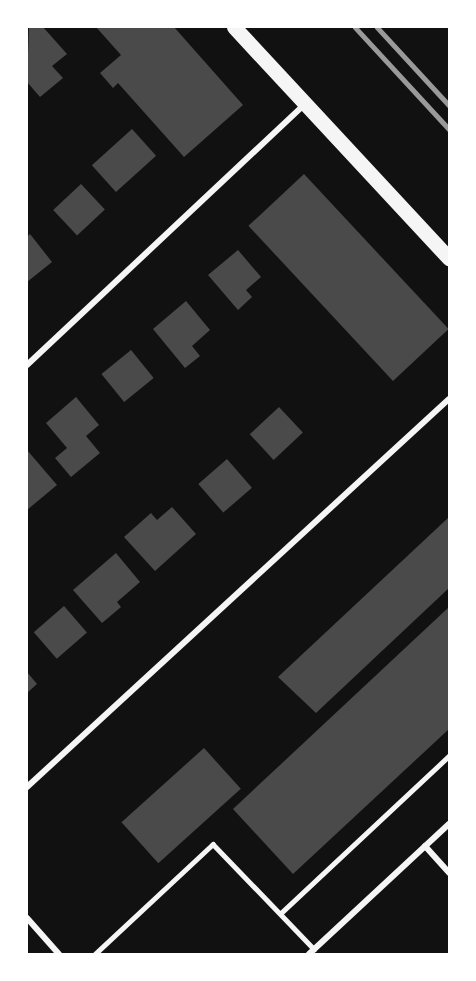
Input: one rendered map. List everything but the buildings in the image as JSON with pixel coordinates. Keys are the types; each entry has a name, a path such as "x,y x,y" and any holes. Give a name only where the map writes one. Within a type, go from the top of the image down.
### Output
{"main road":[{"path":"234,27 304,105 449,258"}],"street":[{"path":"27,365 304,105"},
{"path":"27,787 449,399"},
{"path":"312,952 449,824"},
{"path":"425,846 449,873"},
{"path":"28,922 59,954"}],"lane":[{"path":"281,913 449,756"},
{"path":"95,954 213,844 281,913 312,952"}],"railway":[{"path":"355,27 449,129"},
{"path":"377,27 449,105"}]}
